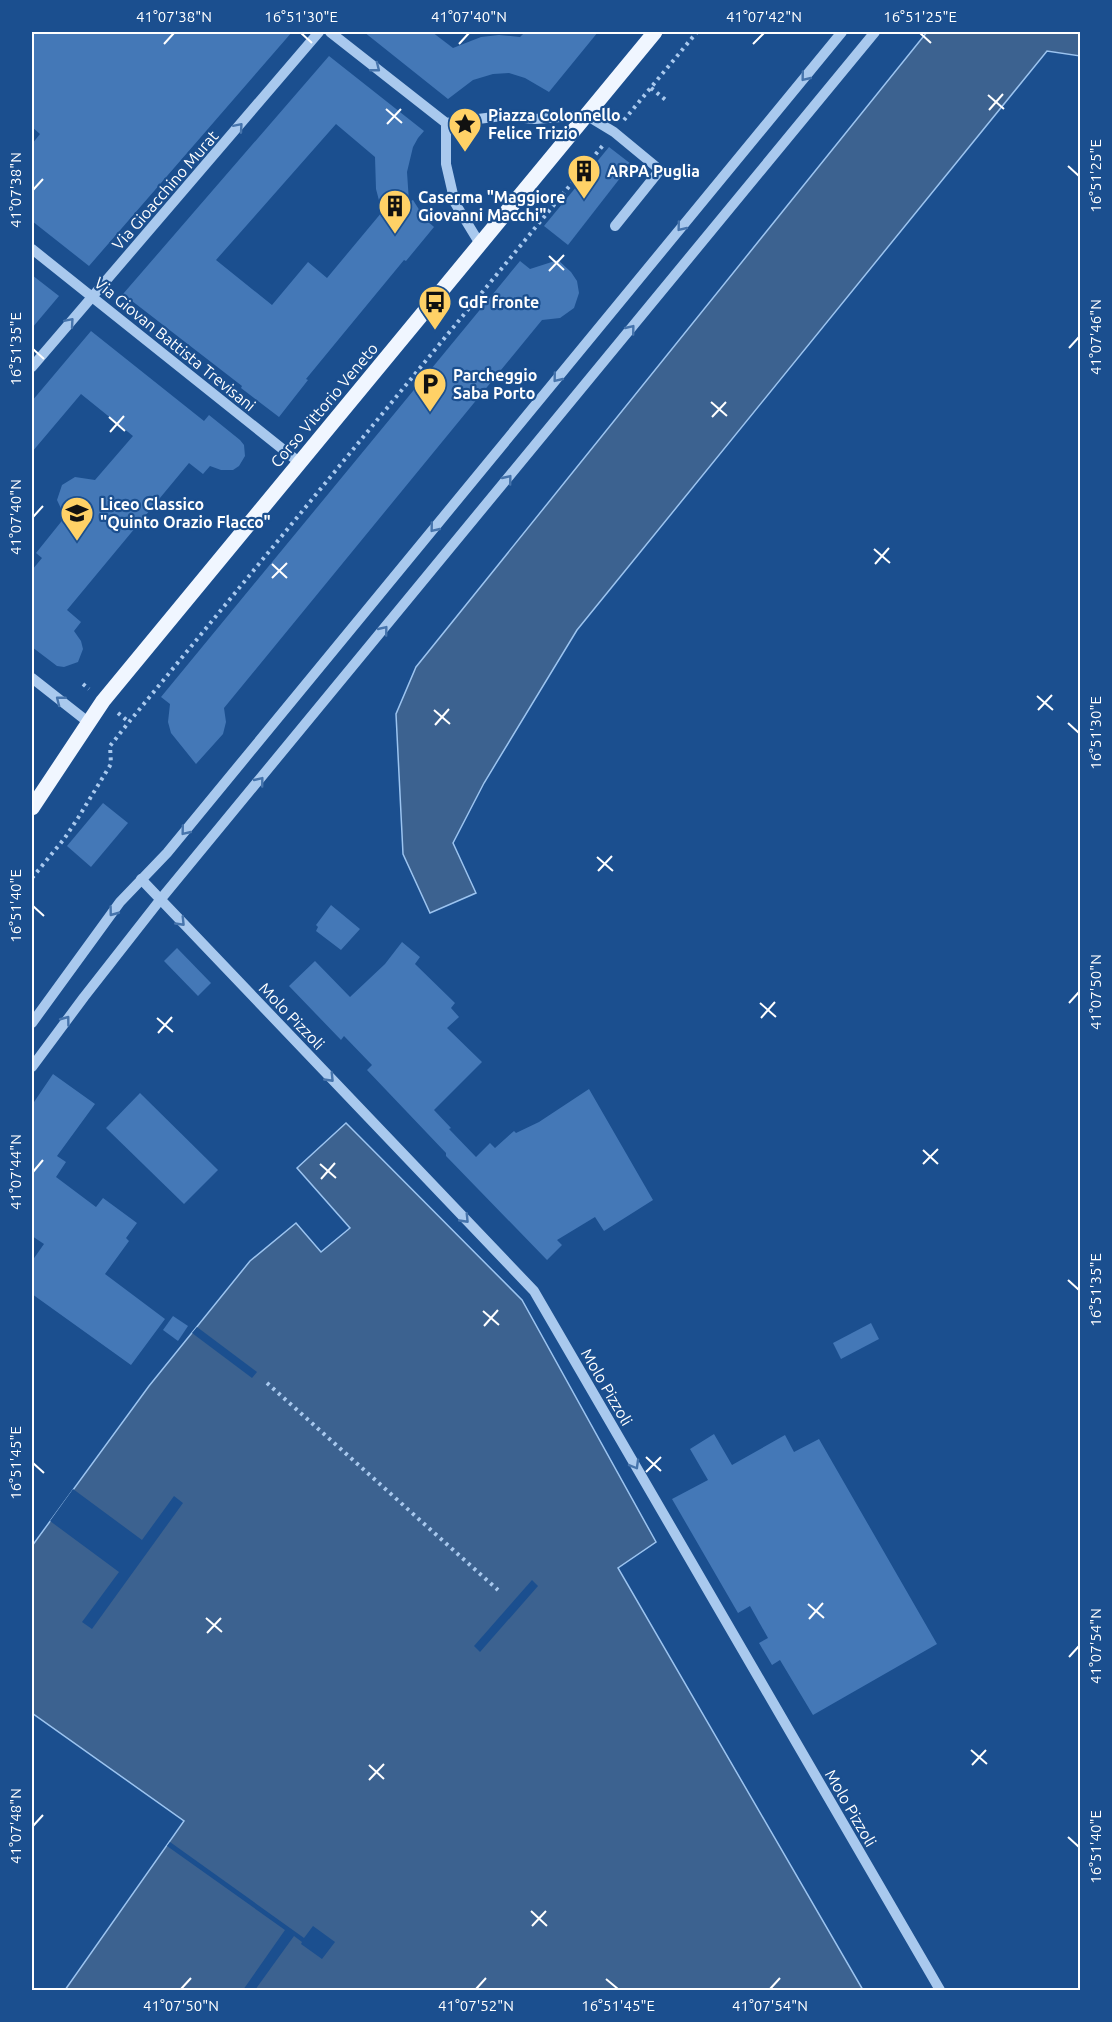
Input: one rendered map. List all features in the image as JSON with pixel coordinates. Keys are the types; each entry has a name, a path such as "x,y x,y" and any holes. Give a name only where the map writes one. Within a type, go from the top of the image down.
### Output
{"main road":[{"name":"Corso Vittorio Veneto","path":"32,808 103,701 655,32"}],"street":[{"name":"Via Gioacchino Murat","path":"32,367 320,32"},
{"path":"330,32 446,123 502,116 535,119 586,115 614,132 660,170 615,226"},
{"path":"32,1023 120,903 167,853 842,32"},
{"path":"32,1067 84,996 160,900 875,32"},
{"path":"446,123 446,164 455,202 480,244"},
{"name":"Via Giovan Battista Trevisani","path":"32,249 300,463"},
{"path":"32,678 88,722"},
{"name":"Molo Pizzoli","path":"141,879 534,1291 940,1990"}],"path":[{"path":"32,878 64,839 111,764 110,746 697,32"},
{"path":"651,88 667,101"},
{"path":"267,1383 498,1590"}],"water":[{"path":"927,32 1080,32 1080,56 1047,51 577,630 484,783 453,843 476,893 430,913 403,854 396,714 416,667"},
{"path":"346,1123 522,1300 656,1542 618,1568 863,1990 65,1990 184,1821 32,1713 32,1546 149,1386 250,1261 296,1223 321,1252 350,1228 297,1168"}],"pier":[{"path":"197,1327 257,1372 252,1378 192,1333"},
{"path":"73,1489 142,1540 174,1496 183,1503 92,1629 82,1622 119,1572 50,1521"},
{"path":"532,1580 538,1586 480,1652 474,1646"},
{"path":"170,1842 304,1938 313,1926 335,1942 322,1959 294,1936 255,1990 243,1990 285,1930 167,1846"}],"building":[{"path":"32,32 292,32 89,266 32,221 32,144 40,134 32,127"},
{"path":"364,32 432,32 453,48 481,37 499,35 520,37 525,32 598,32 549,92 525,78 509,73 493,74 473,80 448,99"},
{"name":"Caserma \"Maggiore Giovanni Macchi\"","path":"329,56 424,131 413,147 407,172 409,202 413,200 425,219 434,227 306,379 308,380 279,417 123,294","holes":["336,124 375,157 376,189 382,212 327,278 308,262 272,305 216,260"]},
{"name":"ARPA Puglia","path":"609,147 631,164 568,245 544,226"},
{"name":"Parcheggio Saba Porto","path":"558,260 577,281 579,293 574,308 560,318 542,320 224,708 226,722 223,734 196,764 171,733 168,722 170,704 161,697 520,261 530,269"},
{"path":"32,275 59,296 32,328"},
{"name":"Liceo Classico \"Quinto Orazio Flacco\"","path":"91,331 204,421 209,415 240,440 244,445 245,456 239,466 233,470 221,470 210,466 203,474 189,463 67,610 81,622 74,631 83,649 78,662 64,667 57,666 32,647 32,570 42,558 36,553 65,517 57,500 62,485 75,477 95,480 133,436 81,394 32,452 32,401"},
{"path":"103,803 128,823 91,867 67,846"},
{"path":"331,905 360,929 341,950 316,931 318,927 316,925"},
{"path":"402,942 420,957 415,964 455,1003 451,1008 459,1017 447,1028 482,1062 434,1110 476,1157 490,1143 495,1148 514,1131 516,1133 539,1122 589,1089 653,1200 604,1231 595,1217 557,1240 562,1245 547,1260 367,1070 372,1065 344,1036 341,1040 289,986 315,961 350,997 385,964"},
{"path":"177,948 211,983 198,996 164,961"},
{"path":"53,1074 95,1104 57,1156 66,1162 56,1177 96,1207 103,1198 137,1223 126,1238 129,1241 105,1274 165,1319 131,1365 32,1294 32,1261 44,1244 32,1236 32,1105"},
{"path":"140,1093 218,1170 184,1204 106,1128"},
{"path":"173,1316 188,1326 178,1341 163,1330"},
{"path":"871,1323 879,1339 841,1359 833,1343"},
{"path":"714,1434 732,1465 785,1435 794,1452 819,1439 937,1644 813,1715 780,1660 772,1665 759,1643 768,1638 750,1606 738,1613 672,1499 708,1480 690,1449"}],"place":[{"name":"Piazza Colonnello Felice Trizio","path":"465,153"},
{"name":"ARPA Puglia","path":"584,200"},
{"name":"Caserma \"Maggiore Giovanni Macchi\"","path":"395,235"},
{"name":"GdF fronte","path":"435,331"},
{"name":"Parcheggio Saba Porto","path":"430,413"},
{"name":"Liceo Classico \"Quinto Orazio Flacco\"","path":"77,542"}]}
